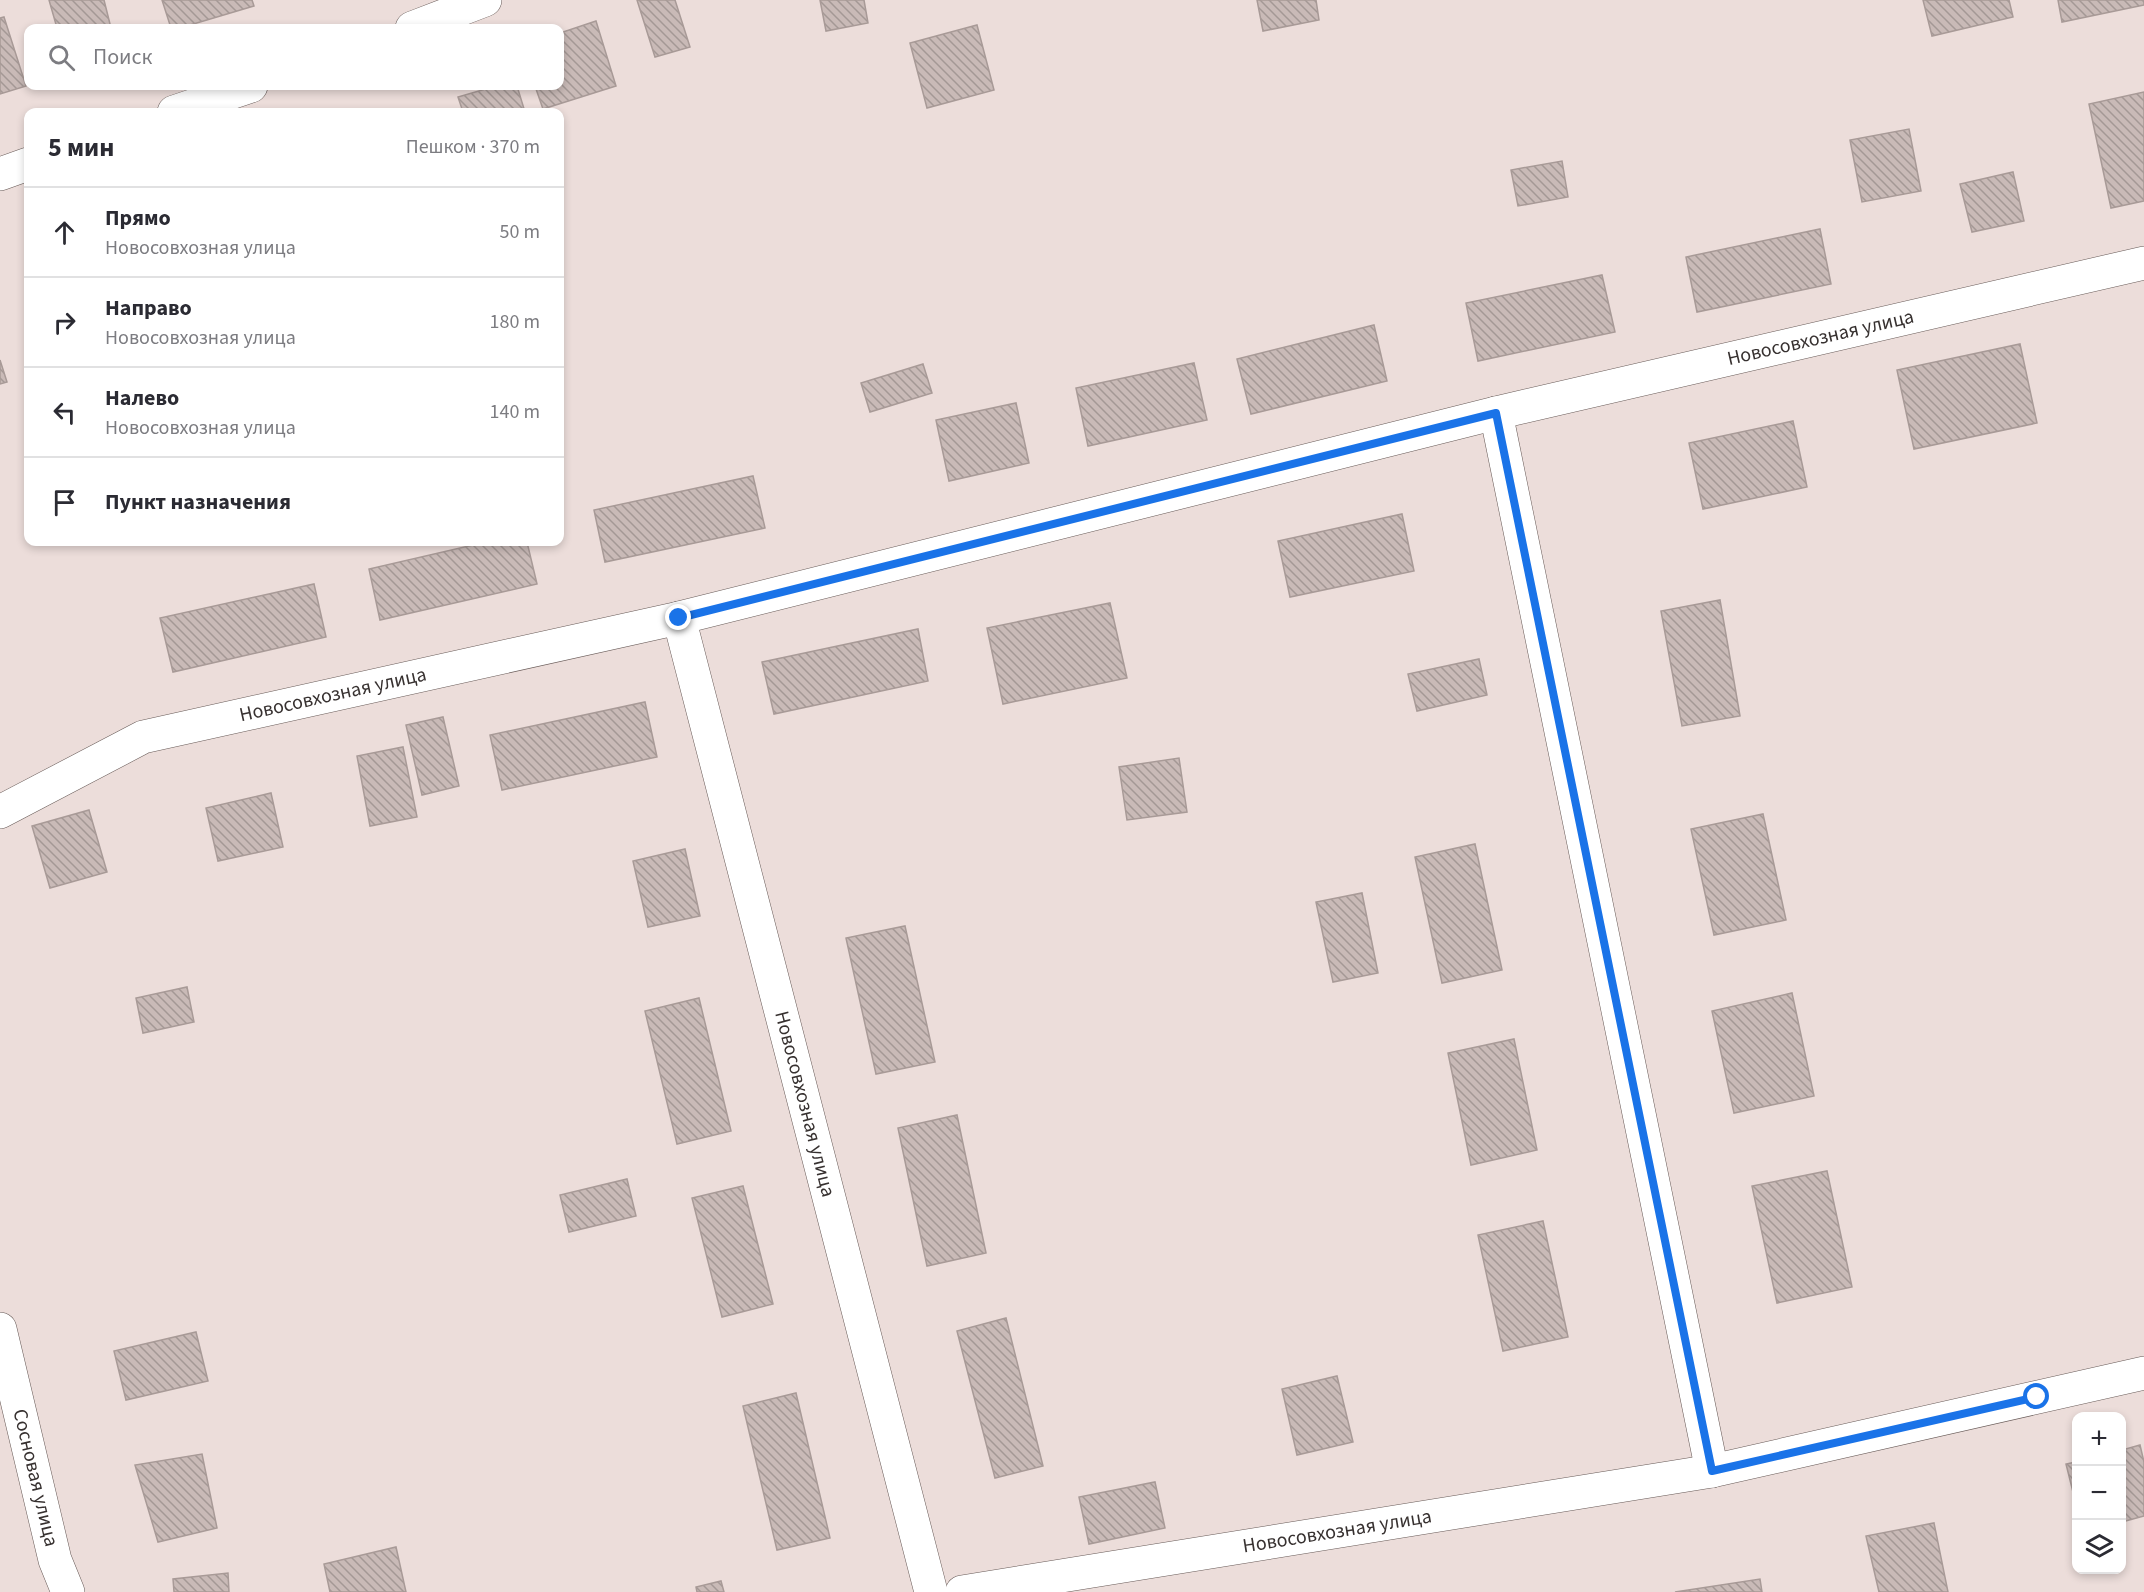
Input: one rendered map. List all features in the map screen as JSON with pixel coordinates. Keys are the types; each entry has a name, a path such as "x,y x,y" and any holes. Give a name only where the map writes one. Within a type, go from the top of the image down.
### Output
{"street":[{"path":"422,24 485,0"},
{"path":"186,108 239,90"},
{"path":"0,174 24,165"},
{"name":"Новосовхозная улица","path":"0,812 143,737 679,618 1496,413 2144,263"},
{"path":"1496,413 1712,1471"},
{"name":"Новосовхозная улица","path":"679,618 931,1592"},
{"name":"Сосновая улица","path":"0,1329 56,1560 68,1592"},
{"name":"Новосовхозная улица","path":"962,1592 1712,1471 2144,1373"}],"building":[{"path":"49,0 104,0 110,24 56,24"},
{"path":"162,0 252,0 254,6 193,24 170,24"},
{"path":"637,0 675,0 690,47 655,57"},
{"path":"820,0 864,0 868,23 826,31"},
{"path":"1257,0 1316,0 1319,20 1263,31"},
{"path":"1923,0 2009,0 2013,17 1932,36"},
{"path":"2058,0 2144,0 2144,5 2062,22"},
{"path":"4,17 24,80 24,87 0,94 0,18"},
{"path":"596,21 616,86 543,108 536,90 564,90 564,32"},
{"path":"977,25 994,90 927,108 910,43"},
{"path":"482,90 518,90 524,108 462,108 458,97"},
{"path":"2144,92 2144,201 2111,208 2089,104"},
{"path":"1909,129 1921,191 1862,202 1850,140"},
{"path":"1562,161 1568,197 1518,206 1511,170"},
{"path":"2013,172 2024,221 1972,232 1960,184"},
{"path":"1820,229 1831,284 1697,312 1686,257"},
{"path":"1602,275 1615,332 1478,361 1466,303"},
{"path":"1374,325 1387,381 1251,414 1237,359"},
{"path":"2020,344 2037,423 1914,449 1897,370"},
{"path":"0,360 7,382 0,384"},
{"path":"1194,363 1207,420 1088,446 1076,388"},
{"path":"923,364 932,393 870,412 861,383"},
{"path":"1016,403 1029,463 949,481 936,420"},
{"path":"1793,421 1807,487 1703,509 1689,443"},
{"path":"753,476 765,528 605,562 594,510"},
{"path":"1402,514 1414,571 1290,597 1278,541"},
{"path":"469,546 528,546 537,584 380,620 369,569"},
{"path":"314,584 326,637 173,672 160,618"},
{"path":"1720,600 1740,716 1682,726 1661,611"},
{"path":"1110,603 1127,678 1003,704 987,628"},
{"path":"918,629 928,681 774,714 762,662"},
{"path":"1479,659 1487,695 1417,711 1408,674"},
{"path":"645,702 657,757 502,790 490,735"},
{"path":"443,717 459,786 422,795 406,725"},
{"path":"403,747 417,817 370,826 357,756"},
{"path":"1179,758 1187,812 1127,820 1119,767"},
{"path":"271,793 283,847 218,861 206,808"},
{"path":"89,810 107,872 50,888 32,826"},
{"path":"1763,814 1786,920 1714,935 1691,829"},
{"path":"1475,844 1502,970 1442,983 1415,857"},
{"path":"685,849 700,916 648,927 633,861"},
{"path":"1362,893 1378,973 1333,982 1316,902"},
{"path":"905,926 935,1062 876,1074 846,938"},
{"path":"187,987 194,1022 143,1033 136,998"},
{"path":"1792,993 1814,1096 1734,1113 1712,1011"},
{"path":"699,998 731,1131 677,1144 645,1011"},
{"path":"1514,1039 1537,1150 1471,1165 1448,1053"},
{"path":"957,1115 986,1253 927,1266 898,1128"},
{"path":"1827,1171 1852,1287 1777,1303 1752,1186"},
{"path":"627,1179 636,1216 569,1232 560,1195"},
{"path":"743,1186 773,1304 722,1317 692,1198"},
{"path":"1543,1221 1568,1337 1503,1351 1478,1235"},
{"path":"1006,1318 1043,1466 995,1478 957,1331"},
{"path":"196,1332 208,1381 126,1400 114,1351"},
{"path":"1337,1376 1353,1442 1297,1455 1282,1389"},
{"path":"796,1393 830,1538 777,1550 743,1406"},
{"path":"2140,1445 2144,1462 2144,1516 2126,1521 2126,1466 2126,1449"},
{"path":"202,1454 217,1528 158,1542 135,1465"},
{"path":"2072,1463 2072,1488 2066,1464"},
{"path":"1155,1482 1165,1528 1089,1544 1079,1497"},
{"path":"1934,1523 1948,1592 1879,1592 1866,1536"},
{"path":"396,1547 406,1592 330,1592 324,1564"},
{"path":"228,1573 229,1592 174,1592 173,1579"},
{"path":"1760,1579 1762,1592 1675,1592"},
{"path":"721,1581 724,1592 697,1592 696,1587"}],"route":[{"path":"679,618 1496,413 1712,1471 2037,1397"}]}
